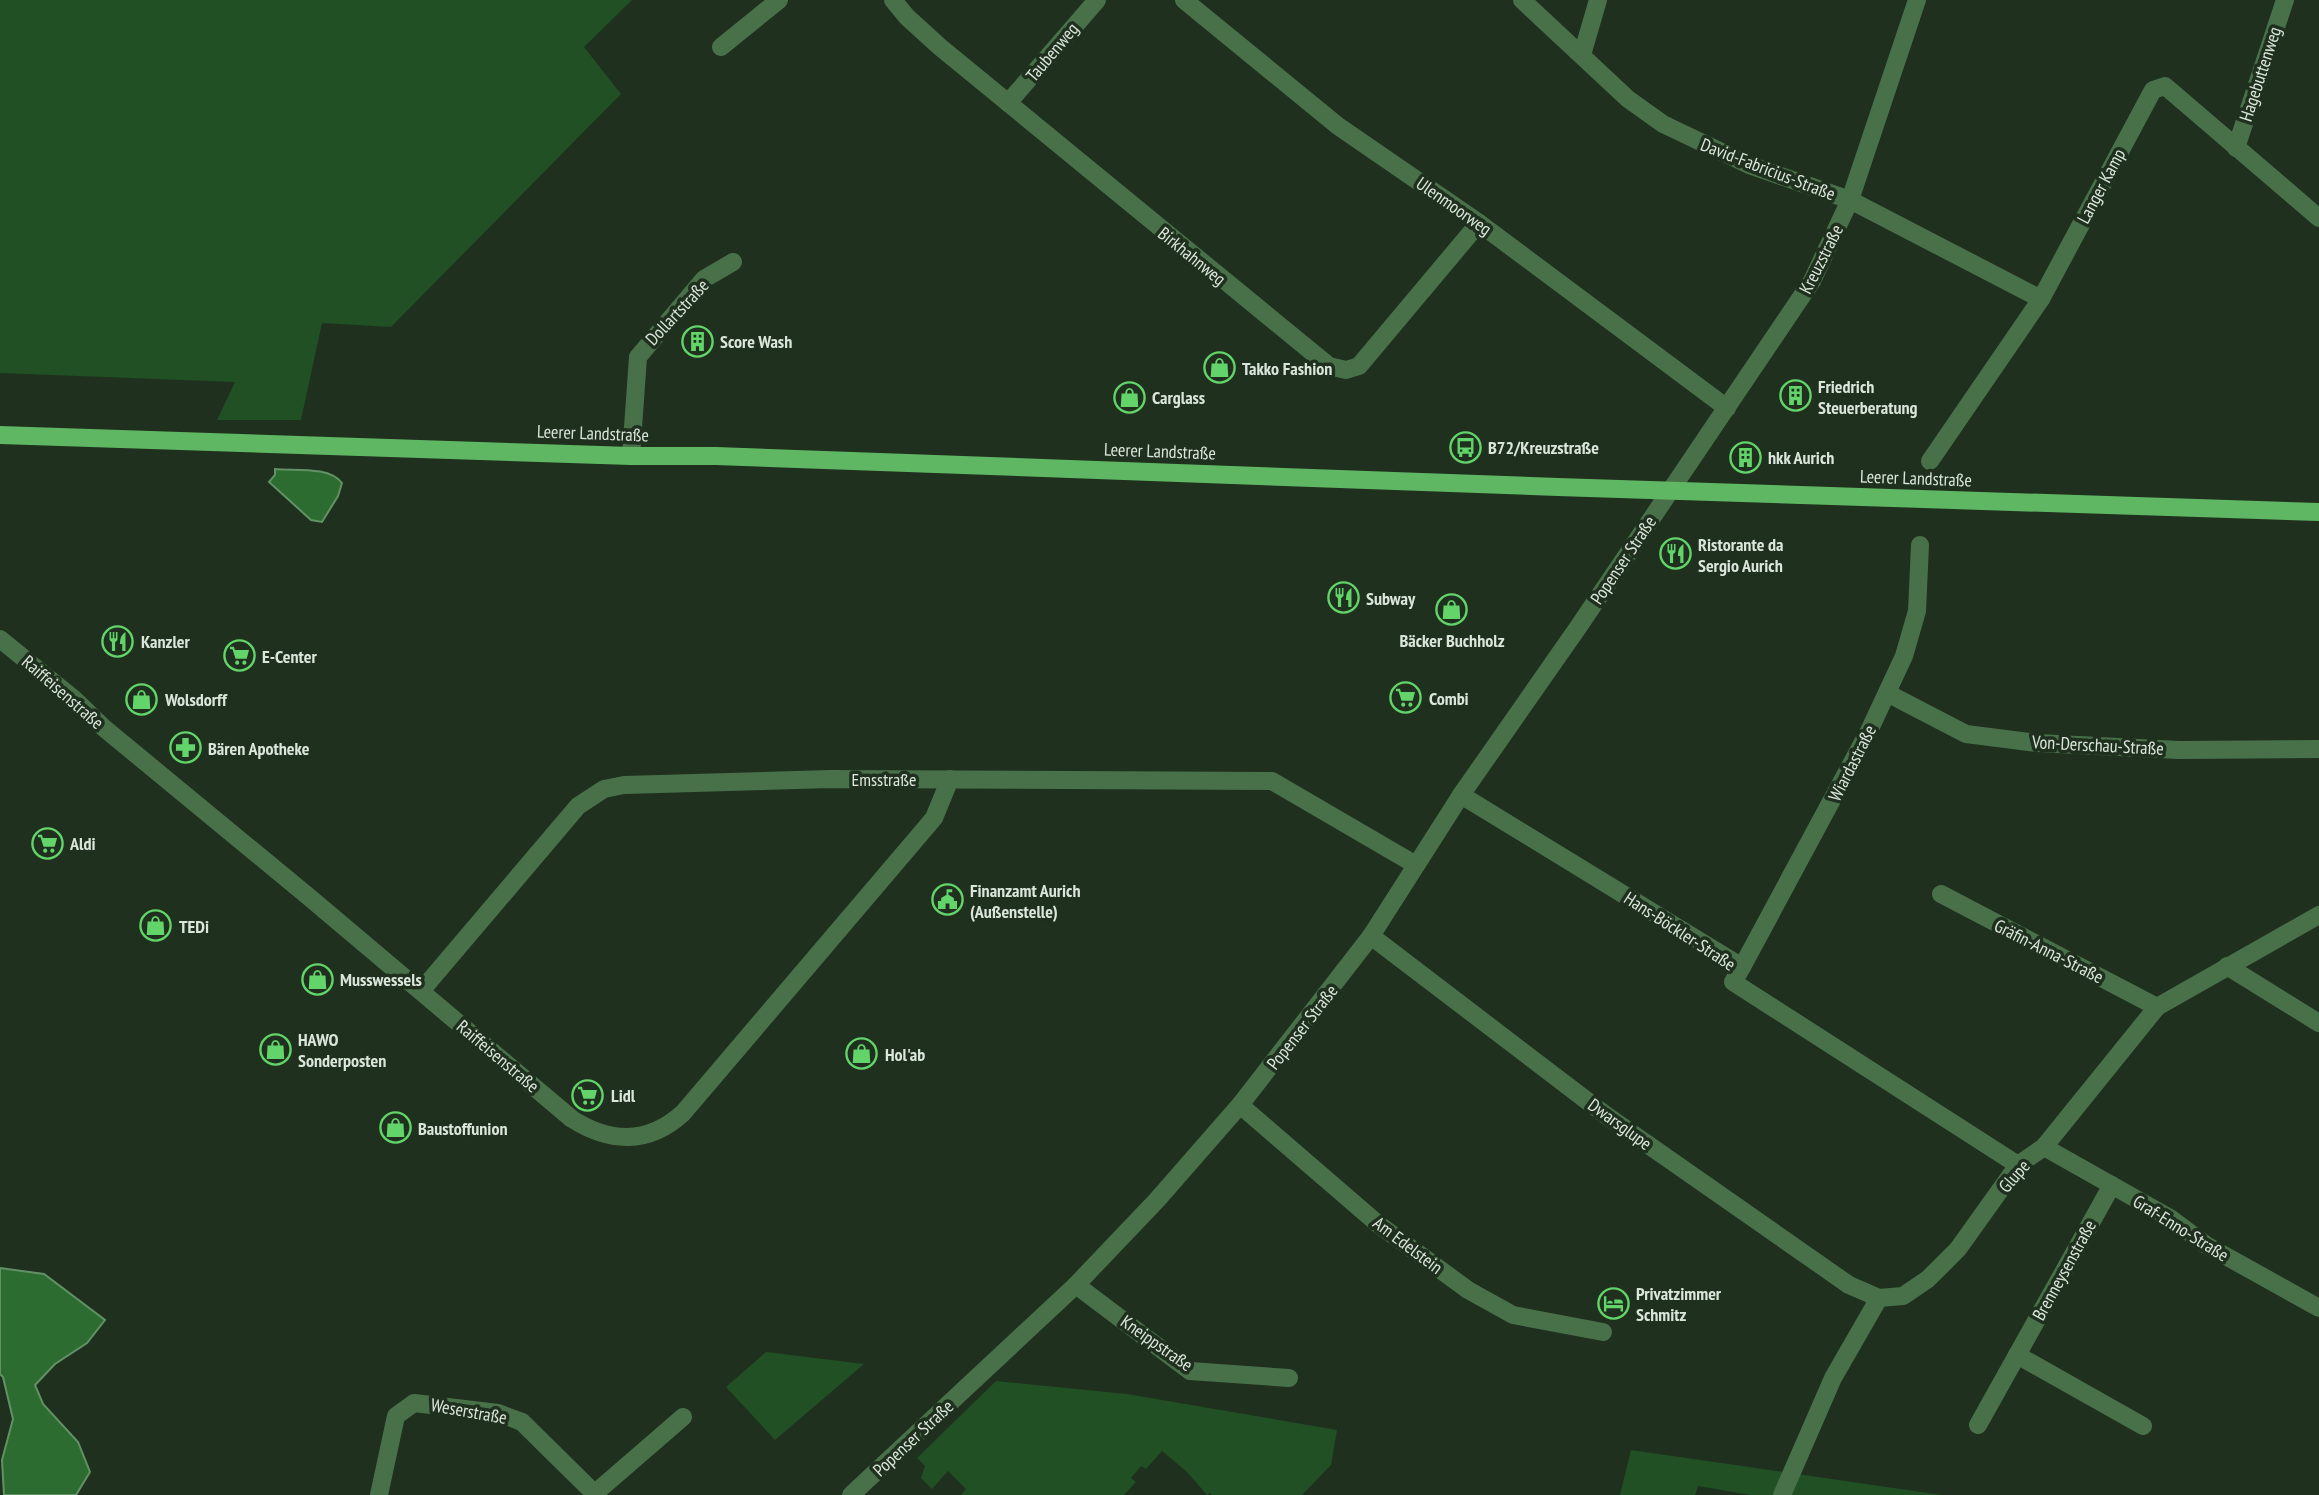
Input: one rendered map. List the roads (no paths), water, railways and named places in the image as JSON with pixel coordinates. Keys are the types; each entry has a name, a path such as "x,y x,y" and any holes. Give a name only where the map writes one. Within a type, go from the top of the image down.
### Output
{"main road":[{"name":"Leerer Landstraße","path":"0,435 631,456 716,456 2319,512"}],"street":[{"path":"721,47 779,0"},
{"name":"Birkhahnweg","path":"893,0 907,17 940,47 1329,366 1346,370 1359,366 1479,223"},
{"name":"Taubenweg","path":"1009,103 1097,0"},
{"name":"Ulenmoorweg","path":"1184,0 1338,126 1479,223 1727,408"},
{"name":"David-Fabricius-Straße","path":"1521,0 1628,99 1663,124 1749,165 1850,200 2041,299"},
{"path":"1582,55 1598,0"},
{"name":"Kreuzstraße","path":"1670,491 1812,281 1850,200 1917,0"},
{"name":"Hagebuttenweg","path":"2236,148 2285,0"},
{"name":"Langer Kamp","path":"1930,461 2041,299 2153,90 2165,86 2319,218"},
{"name":"Dollartstraße","path":"631,456 638,357 704,279 733,262"},
{"name":"Popenser Straße","path":"851,1495 1076,1285 1157,1200 1240,1105 1371,936 1461,795 1670,491"},
{"name":"Wiardastraße","path":"1742,967 1810,842 1904,656 1917,611 1920,545"},
{"name":"Raiffeisenstraße","path":"0,639 577,1123 602,1135 620,1138 655,1132 684,1113 934,818 950,779"},
{"name":"Von-Derschau-Straße","path":"1887,693 1966,734 2037,743 2166,749 2319,749"},
{"name":"Emsstraße","path":"421,991 570,814 590,796 604,789 624,785 778,780 1272,781 1416,865"},
{"name":"Hans-Böckler-Straße","path":"1461,795 1742,967 1732,982 2018,1165"},
{"name":"Gräfin-Anna-Straße","path":"1941,894 2157,1007"},
{"name":"Glupe","path":"1879,1298 1903,1296 1928,1279 1958,1249 2018,1165 2043,1147 2157,1007 2319,915"},
{"name":"Dwarsglupe","path":"1371,936 1607,1116 1849,1285 1879,1298"},
{"path":"2227,966 2319,1023"},
{"name":"Am Edelstein","path":"1240,1105 1378,1224 1468,1290 1513,1315 1603,1332"},
{"name":"Graf-Enno-Straße","path":"2043,1147 2170,1218 2206,1245 2319,1308"},
{"name":"Brenneysenstraße","path":"1978,1425 2112,1185"},
{"name":"Kneippstraße","path":"1076,1285 1190,1371 1289,1378"},
{"path":"1782,1495 1833,1378 1879,1298"},
{"path":"2017,1355 2143,1426"},
{"name":"Weserstraße","path":"379,1495 396,1416 414,1403 498,1413 522,1422 595,1494"},
{"path":"595,1494 682,1417"}],"place":[{"name":"Score Wash","path":"697,341"},
{"name":"Takko Fashion","path":"1219,368"},
{"name":"Friedrich Steuerberatung","path":"1795,396"},
{"name":"Carglass","path":"1129,397"},
{"name":"B72/Kreuzstraße","path":"1465,447"},
{"name":"hkk Aurich","path":"1745,457"},
{"name":"Ristorante da Sergio Aurich","path":"1675,554"},
{"name":"Subway","path":"1343,598"},
{"name":"Bäcker Buchholz","path":"1452,610"},
{"name":"Kanzler","path":"118,641"},
{"name":"E-Center","path":"239,656"},
{"name":"Combi","path":"1406,698"},
{"name":"Wolsdorff","path":"142,699"},
{"name":"Bären Apotheke","path":"185,748"},
{"name":"Aldi","path":"47,843"},
{"name":"Finanzamt Aurich (Außenstelle)","path":"947,900"},
{"name":"TEDi","path":"156,926"},
{"name":"Musswessels","path":"317,979"},
{"name":"HAWO Sonderposten","path":"275,1049"},
{"name":"Hol'ab","path":"862,1054"},
{"name":"Lidl","path":"588,1095"},
{"name":"Baustoffunion","path":"395,1128"},
{"name":"Privatzimmer Schmitz","path":"1613,1303"}]}
